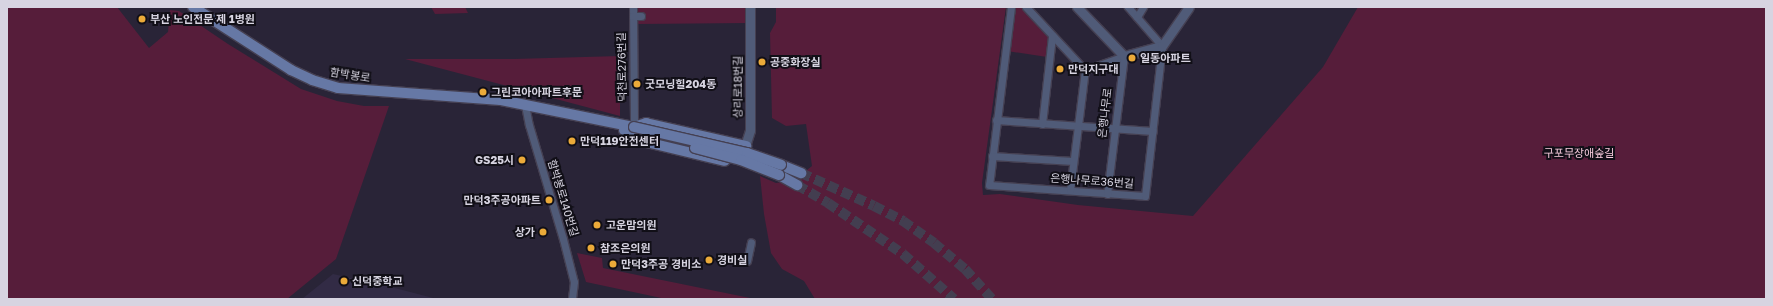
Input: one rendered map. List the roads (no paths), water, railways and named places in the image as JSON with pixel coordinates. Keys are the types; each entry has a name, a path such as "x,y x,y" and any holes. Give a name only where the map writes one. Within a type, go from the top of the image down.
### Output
{"main road":[{"name":"함박봉로","path":"193,7 292,70 312,80 338,88 467,97 525,105 729,149 780,170"},
{"path":"738,164 642,141 634,129 646,123 746,146"},
{"path":"780,170 801,173"},
{"path":"780,170 797,185"}],"street":[{"name":"덕천로276번길","path":"632,7 634,129"},
{"name":"상리로18번길","path":"738,164 746,146 750,123 750,7"},
{"name":"은행나무로36번길","path":"1011,7 989,185 1145,196 1162,46"},
{"path":"1026,7 1085,70"},
{"path":"1077,7 1124,56"},
{"path":"1128,7 1162,46"},
{"path":"1137,17 1143,7"},
{"path":"1085,70 1124,56 1162,46 1189,7"},
{"path":"633,16 641,16"},
{"path":"1042,124 1052,36"},
{"name":"은행나무로","path":"1107,194 1124,56"},
{"path":"1070,190 1085,70"},
{"name":"함박봉로140번길","path":"525,105 529,125 564,239 574,282 572,299"},
{"path":"996,120 1153,131"},
{"name":"은행나무로36번길","path":"992,156 1073,161"},
{"path":"747,261 751,242"}],"tunnel":[{"path":"801,173 874,206 903,221 934,243 965,269 992,299"},
{"path":"797,185 828,203 903,254 954,299"}],"place":[{"name":"부산 노인전문 제 1병원","path":"142,19"},
{"name":"일동아파트","path":"1132,58"},
{"name":"공중화장실","path":"762,62"},
{"name":"만덕지구대","path":"1060,69"},
{"name":"굿모닝힐204동","path":"637,84"},
{"name":"그린코아아파트후문","path":"483,92"},
{"name":"만덕119안전센터","path":"572,141"},
{"name":"GS25시","path":"522,160"},
{"name":"만덕3주공아파트","path":"549,200"},
{"name":"고운맘의원","path":"597,225"},
{"name":"상가","path":"543,232"},
{"name":"참조은의원","path":"591,248"},
{"name":"경비실","path":"709,260"},
{"name":"만덕3주공 경비소","path":"613,264"},
{"name":"신덕중학교","path":"344,281"}],"park label":[{"name":"구포무장애숲길","path":"1579,153"}]}
